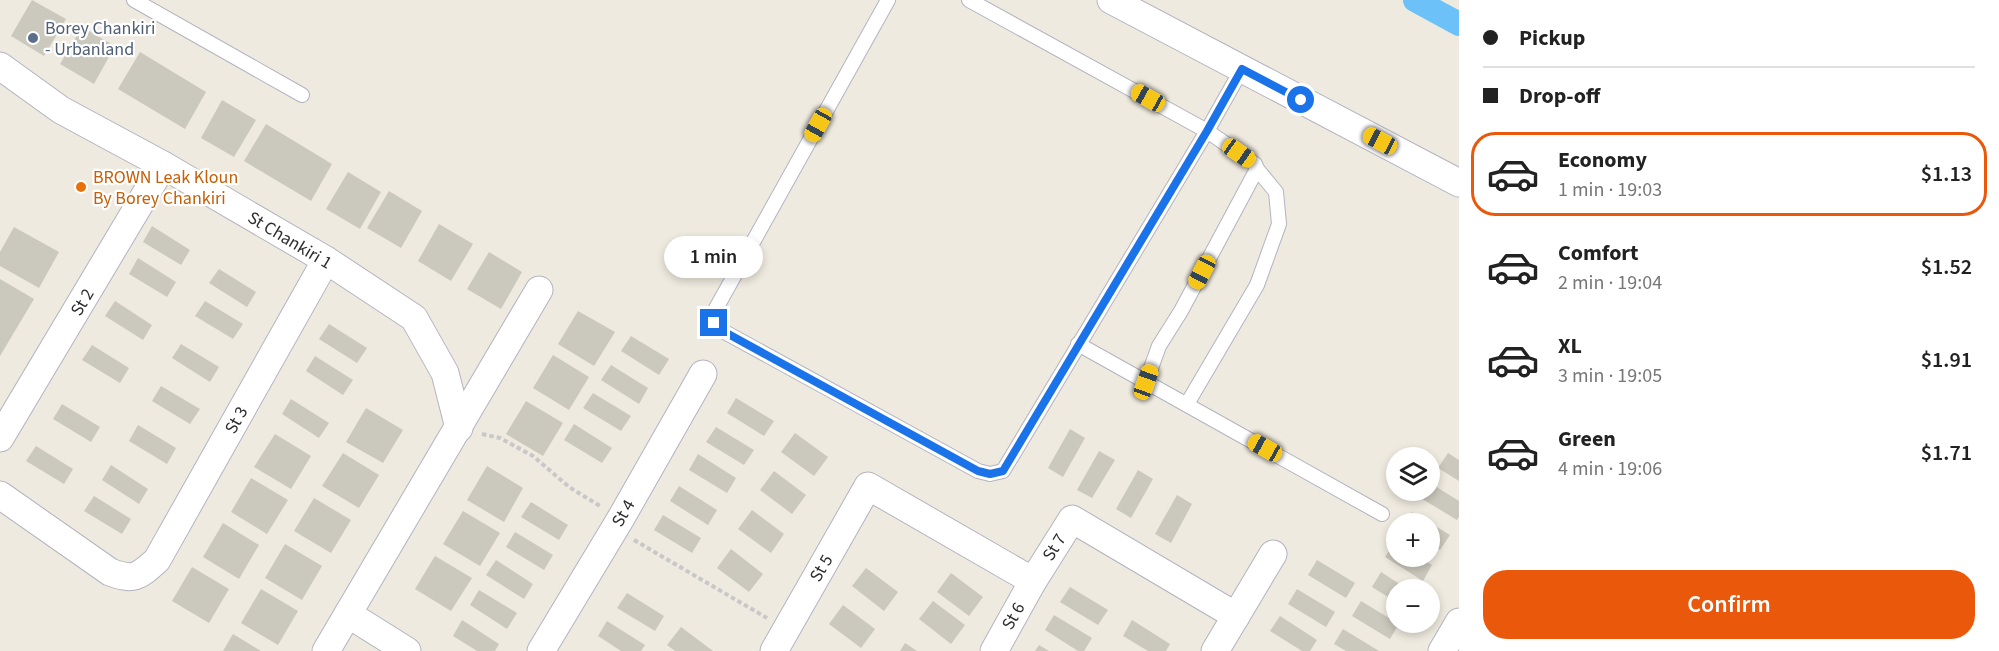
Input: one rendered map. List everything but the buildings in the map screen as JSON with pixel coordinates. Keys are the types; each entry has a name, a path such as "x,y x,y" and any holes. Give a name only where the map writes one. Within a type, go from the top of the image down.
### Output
{"street":[{"path":"1111,0 1459,183"},
{"name":"St Chankiri 1","path":"0,66 61,110 163,165 326,260 414,318 445,373 459,428"},
{"name":"St 2","path":"0,438 163,165"},
{"name":"St 3","path":"0,495 110,572 126,578 140,575 157,560 326,260"},
{"path":"326,651 539,290"},
{"name":"St 4","path":"542,651 703,375"},
{"name":"St 7","path":"868,486 1033,581 1072,519 1236,615"},
{"name":"St 5","path":"780,640 868,486"},
{"path":"1215,651 1273,554"},
{"name":"St 6","path":"994,651 1033,581"},
{"path":"348,614 407,651"},
{"path":"1442,651 1459,622"}],"lane":[{"path":"134,0 302,95"},
{"path":"888,0 714,312 714,323 721,330 967,466 990,474 1003,471 1242,69"},
{"path":"969,0 1207,131 1255,164 1276,192 1279,224 1257,285 1187,405"},
{"path":"1146,382 1159,346 1181,311 1257,169"},
{"path":"1078,344 1383,514"}],"path":[{"path":"459,428 500,438 533,456 617,524 780,640"}],"waterway":[{"path":"1415,0 1459,24"}],"place":[{"name":"Borey Chankiri - Urbanland","path":"33,38"},
{"name":"BROWN Leak Kloun By Borey Chankiri","path":"81,187"}],"route":[{"path":"714,323 721,330 978,471 990,474 1003,471 1242,69 1301,100"}]}
